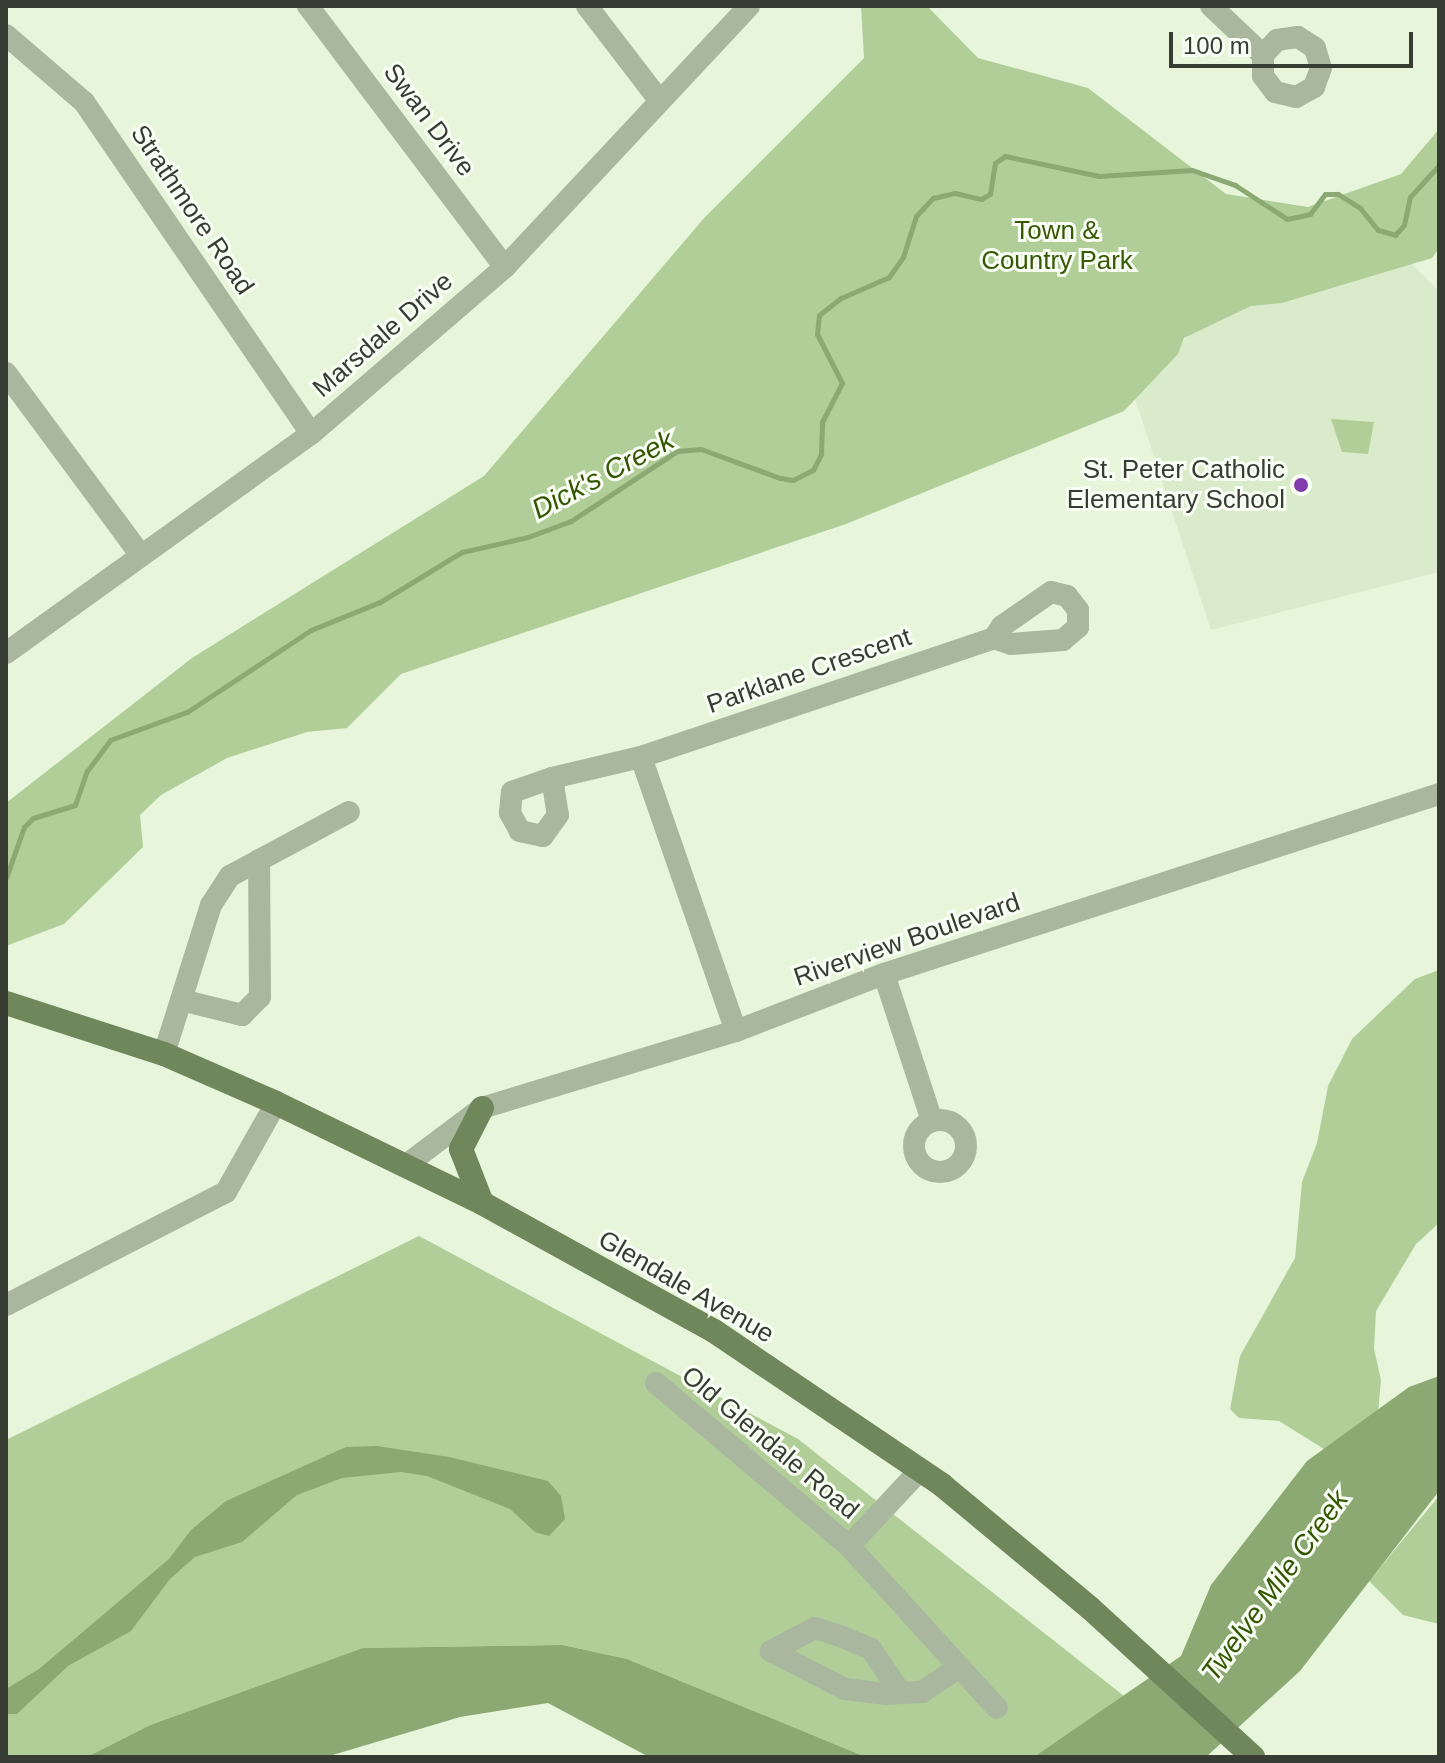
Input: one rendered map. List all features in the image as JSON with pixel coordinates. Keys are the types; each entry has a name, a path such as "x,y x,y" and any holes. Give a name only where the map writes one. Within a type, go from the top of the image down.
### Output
{"main road":[{"name":"Glendale Avenue","path":"6,1003 164,1054 276,1103 482,1203 714,1331 921,1469 1091,1609 1253,1757"},
{"path":"482,1108 461,1149 482,1203"}],"street":[{"name":"Swan Drive","path":"308,6 505,267"},
{"path":"587,6 659,100"},
{"name":"Marsdale Drive","path":"6,653 311,434 505,267 749,6"},
{"path":"1211,6 1263,55"},
{"name":"Strathmore Road","path":"6,35 84,102 311,434"},
{"path":"6,373 140,554"},
{"name":"Parklane Crescent","path":"552,778 641,757 994,638"},
{"path":"641,757 736,1031"},
{"name":"Riverview Boulevard","path":"406,1165 482,1108 736,1031 884,974 1439,794"},
{"path":"164,1054 211,905 230,876 349,812"},
{"path":"181,1000 242,1015 260,997 259,860"},
{"path":"884,974 932,1121"},
{"path":"6,1305 226,1192 276,1103"},
{"name":"Old Glendale Road","path":"656,1383 849,1546 997,1708"},
{"name":"Old Glendale Road","path":"849,1546 921,1469"},
{"path":"900,1692 871,1649 815,1628 771,1651 845,1689 900,1692 922,1692 958,1668"}],"shaded area":[{"name":"St. Peter Catholic Elementary School","path":"1412,264 1439,291 1439,572 1211,630 1135,399 1211,309"}],"green space":[{"name":"Town & Country Park","path":"861,6 927,6 978,58 1088,88 1226,194 1308,207 1401,174 1439,129 1439,248 1432,258 1282,303 1251,306 1184,338 1178,354 1124,411 846,524 401,674 347,728 307,732 227,758 161,795 140,815 143,847 64,924 6,946 6,803 192,658 484,476 705,217 864,58"},
{"path":"1331,419 1374,422 1368,454 1342,452"},
{"path":"1439,970 1439,1223 1416,1244 1376,1311 1374,1349 1381,1380 1377,1424 1332,1454 1279,1421 1239,1418 1230,1409 1240,1356 1295,1258 1302,1182 1317,1143 1328,1086 1352,1039 1415,979"},
{"path":"419,1236 798,1439 1124,1696 1038,1756 866,1757 627,1659 563,1645 364,1648 150,1725 87,1757 6,1757 6,1440"},
{"path":"1439,1496 1439,1624 1403,1615 1369,1581"}],"water":[{"name":"Twelve Mile Creek","path":"1439,1376 1439,1491 1300,1671 1206,1757 1034,1757 1181,1656 1211,1585 1307,1461 1409,1387"},
{"path":"377,1446 449,1457 548,1481 561,1496 565,1519 549,1536 535,1532 510,1509 427,1476 401,1472 342,1478 297,1495 242,1542 195,1557 170,1579 131,1631 68,1666 17,1714 6,1714 6,1689 39,1669 169,1559 191,1530 226,1501 346,1447"},
{"path":"563,1645 627,1659 866,1757 649,1757 548,1703 460,1717 326,1757 87,1757 150,1725 363,1648"}],"waterway":[{"name":"Dick's Creek","path":"6,878 24,827 33,818 75,805 87,771 110,740 187,712 311,630 380,602 462,552 528,537 571,521 677,451 701,449 793,480 813,470 821,454 822,422 842,383 817,334 819,315 841,298 889,277 903,257 916,216 933,198 955,193 981,199 990,194 995,163 1005,156 1099,176 1192,170 1235,185 1287,219 1310,214 1325,194 1338,194 1360,208 1378,230 1395,235 1404,225 1410,197 1439,165"}],"place":[{"name":"St. Peter Catholic Elementary School","path":"1301,485"}]}
